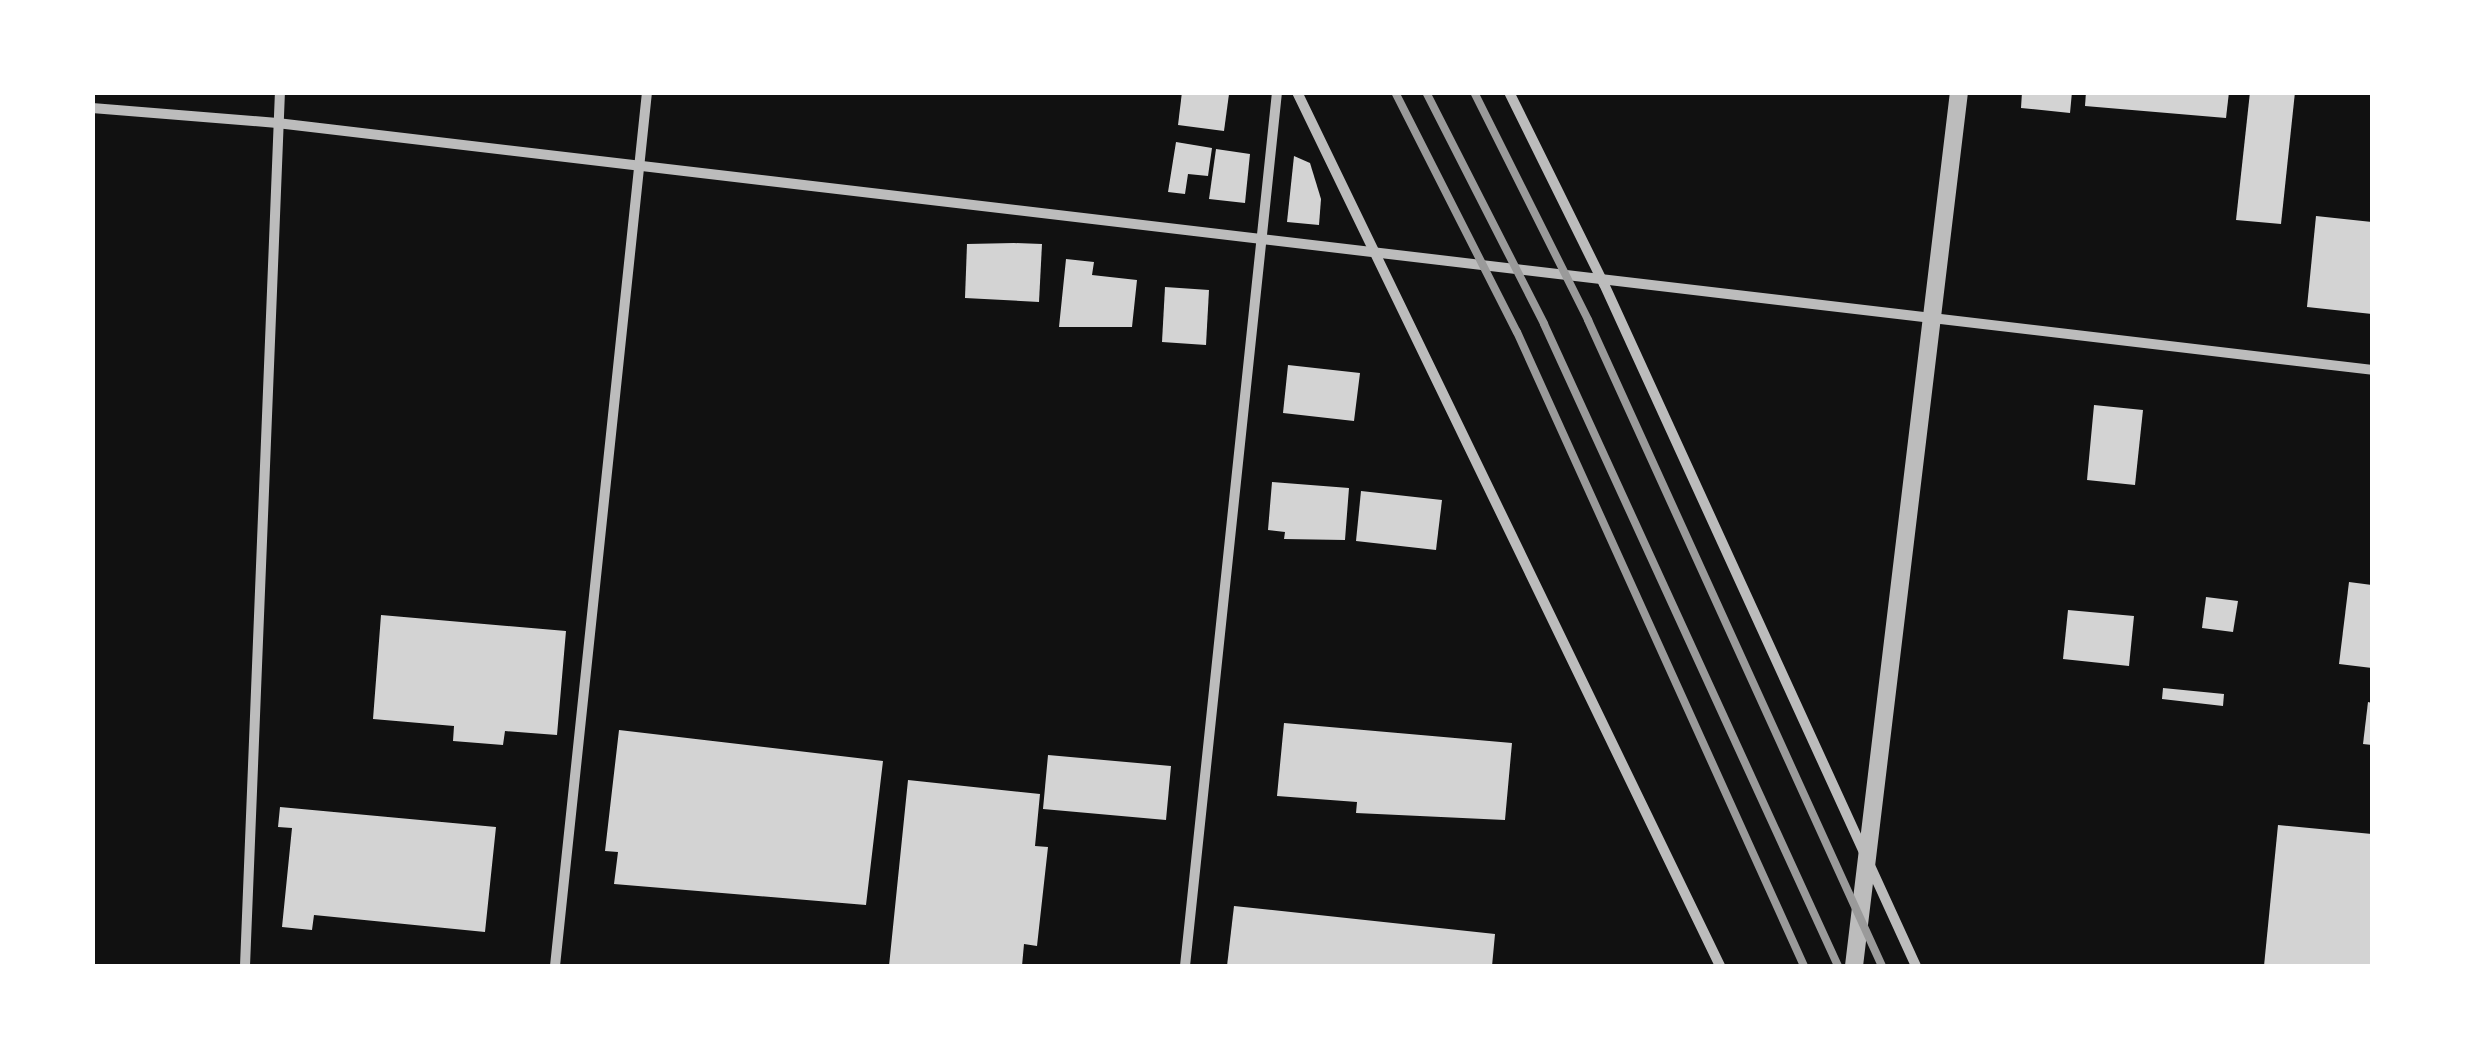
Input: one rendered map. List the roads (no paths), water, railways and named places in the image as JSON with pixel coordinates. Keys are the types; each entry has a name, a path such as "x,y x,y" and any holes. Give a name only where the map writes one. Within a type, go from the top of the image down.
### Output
{"street":[{"path":"245,966 280,92"},
{"path":"556,966 647,92"},
{"path":"1186,966 1278,92"},
{"path":"1297,92 1720,966"},
{"path":"1509,92 1604,284 1916,966"},
{"path":"1854,966 1960,92"},
{"path":"92,108 277,124 1377,253 1604,284 2372,370"}],"railway":[{"path":"1395,92 1517,332 1804,966"},
{"path":"1426,92 1544,324 1838,966"},
{"path":"1474,92 1588,320 1882,966"}]}
